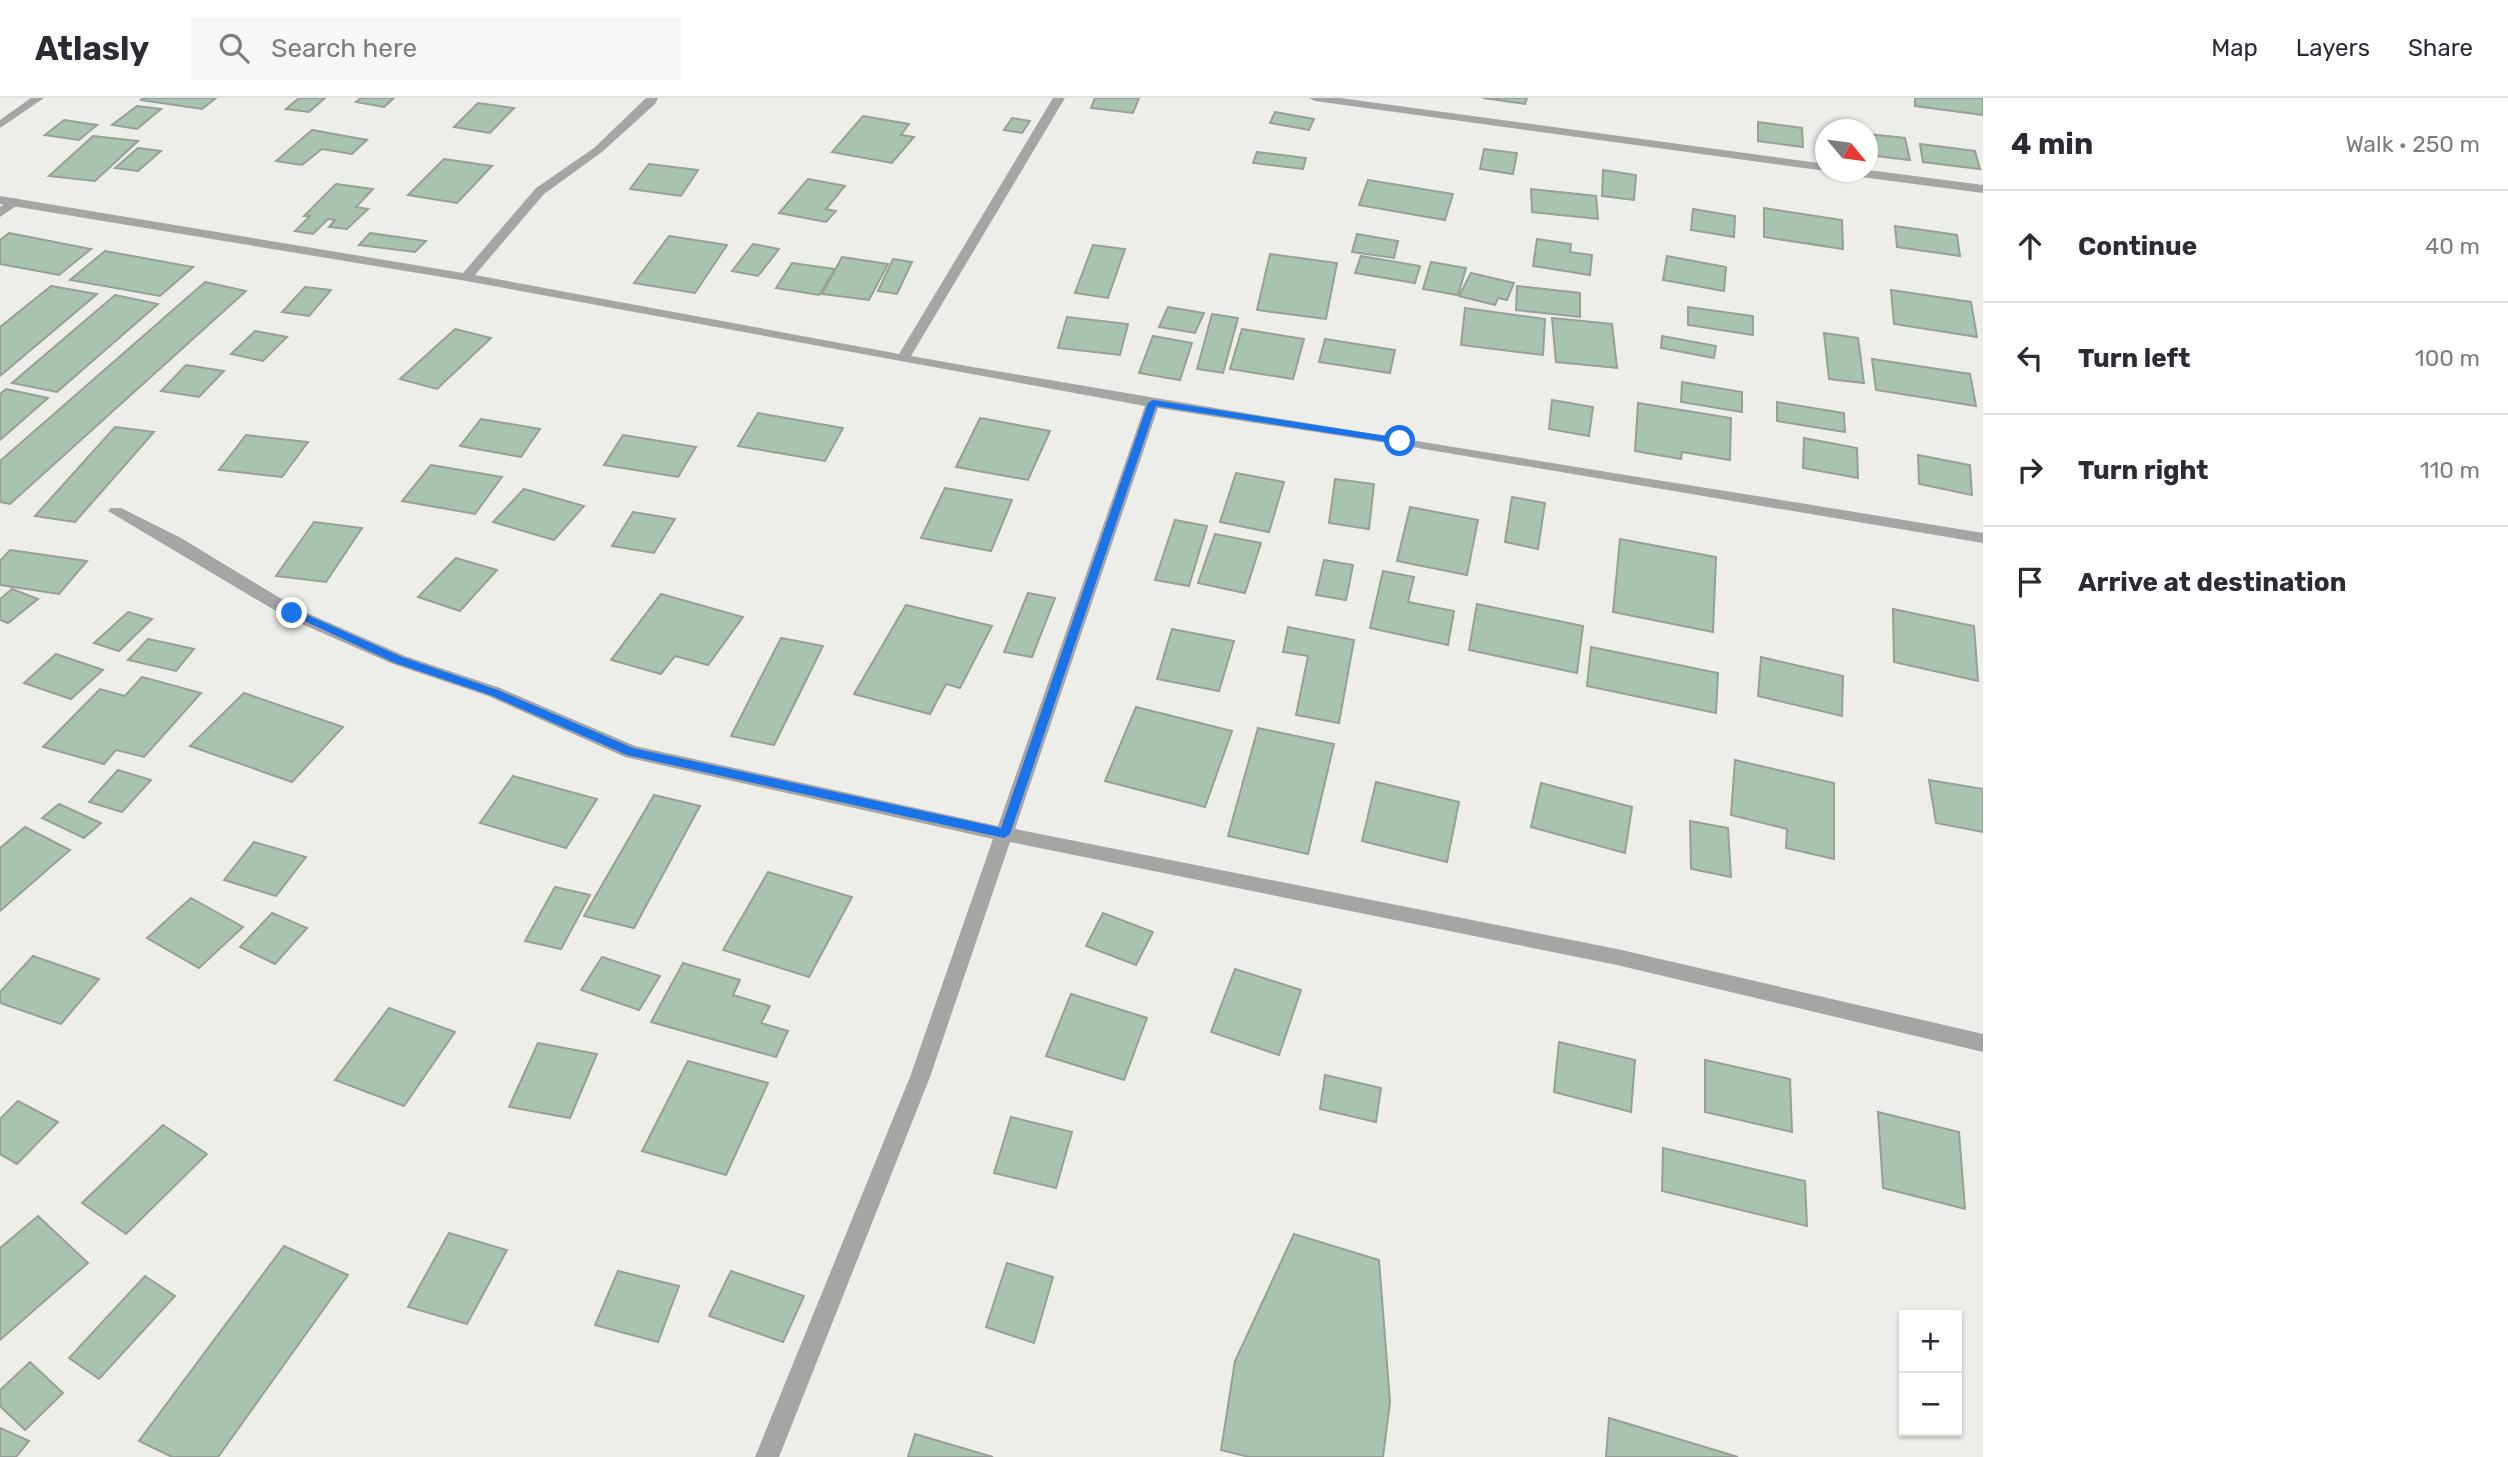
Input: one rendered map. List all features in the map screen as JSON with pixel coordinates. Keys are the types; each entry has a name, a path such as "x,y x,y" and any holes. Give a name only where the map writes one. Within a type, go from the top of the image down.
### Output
{"street":[{"path":"0,125 38,98"},
{"path":"466,277 540,191 598,149 651,102 652,98"},
{"path":"903,359 1059,98"},
{"path":"1315,98 1815,167"},
{"path":"1878,175 1983,189"},
{"path":"0,213 7,201 466,277 1153,403 1400,441 1983,538"},
{"path":"767,1457 920,1077 1153,403"},
{"path":"116,510 176,542 292,613 399,660 494,692 631,752 1004,834 1617,957 1983,1043"}],"building":[{"path":"216,98 202,109 141,100"},
{"path":"299,98 325,98 309,112 286,109"},
{"path":"361,98 394,98 384,107 356,102"},
{"path":"1095,98 1139,98 1133,113 1091,108"},
{"path":"1483,98 1527,98 1525,104"},
{"path":"1915,98 1983,98 1983,115 1915,106"},
{"path":"478,103 514,108 490,133 454,127"},
{"path":"137,106 161,109 137,129 112,125"},
{"path":"1275,112 1314,119 1309,130 1270,123"},
{"path":"863,116 909,124 901,135 914,137 892,163 832,152"},
{"path":"1012,118 1030,121 1022,133 1004,130"},
{"path":"64,120 97,125 79,140 45,135"},
{"path":"1758,122 1802,128 1803,147 1758,141"},
{"path":"312,130 367,140 352,154 322,149 302,165 276,161"},
{"path":"1878,135 1905,138 1910,160 1878,156"},
{"path":"93,136 138,141 95,181 49,176"},
{"path":"1920,144 1975,151 1980,169 1923,162"},
{"path":"138,148 161,151 138,171 115,168"},
{"path":"1484,149 1517,153 1513,174 1480,169"},
{"path":"1257,152 1306,158 1303,169 1253,163"},
{"path":"444,159 492,166 457,203 408,195"},
{"path":"649,164 698,170 681,196 630,189"},
{"path":"1603,170 1636,175 1634,200 1602,196"},
{"path":"808,179 845,186 826,209 836,211 826,222 779,213"},
{"path":"1368,180 1453,194 1445,220 1359,205"},
{"path":"336,184 373,189 356,207 368,209 347,229 329,227 335,220 328,219 313,234 295,231 310,216 304,216"},
{"path":"1531,189 1596,196 1598,219 1532,212"},
{"path":"1764,208 1842,220 1843,249 1764,237"},
{"path":"1693,209 1735,216 1734,237 1691,230"},
{"path":"1895,226 1957,235 1960,256 1897,247"},
{"path":"9,233 91,249 59,275 0,264 0,240"},
{"path":"370,233 426,241 415,252 359,245"},
{"path":"1357,234 1398,241 1394,258 1352,252"},
{"path":"669,236 727,245 695,293 634,283"},
{"path":"1537,239 1571,244 1570,252 1592,255 1590,275 1533,266"},
{"path":"753,244 779,249 758,276 732,271"},
{"path":"1093,245 1125,249 1108,298 1075,293"},
{"path":"105,251 193,267 160,296 70,280"},
{"path":"1270,254 1337,263 1326,319 1257,310"},
{"path":"1361,256 1420,266 1415,283 1355,273"},
{"path":"1667,256 1726,267 1724,291 1663,280"},
{"path":"842,257 888,264 869,300 822,294"},
{"path":"893,259 912,262 897,294 878,291"},
{"path":"1431,262 1466,268 1458,295 1423,289"},
{"path":"792,263 835,269 819,295 776,288"},
{"path":"1471,273 1514,283 1507,300 1498,298 1495,305 1459,296"},
{"path":"205,282 246,291 10,504 0,502 0,461"},
{"path":"51,286 97,294 0,376 0,327"},
{"path":"1517,286 1580,293 1580,317 1516,310"},
{"path":"305,287 331,290 309,316 282,312"},
{"path":"1891,290 1971,302 1977,337 1894,324"},
{"path":"115,295 158,304 57,392 12,383"},
{"path":"1168,307 1204,313 1195,333 1159,327"},
{"path":"1688,307 1753,316 1753,335 1688,325"},
{"path":"1465,308 1545,319 1543,355 1461,345"},
{"path":"1212,314 1238,318 1223,373 1197,369"},
{"path":"1067,317 1128,324 1120,355 1058,348"},
{"path":"1552,318 1612,324 1617,368 1556,362"},
{"path":"455,329 491,338 437,389 400,379"},
{"path":"1242,329 1304,339 1293,379 1230,369"},
{"path":"255,331 287,337 263,361 231,354"},
{"path":"1824,333 1858,338 1864,383 1829,379"},
{"path":"1153,336 1192,343 1180,380 1139,373"},
{"path":"1662,336 1716,346 1714,358 1661,348"},
{"path":"1325,339 1395,350 1390,373 1319,362"},
{"path":"1872,359 1970,374 1976,406 1876,390"},
{"path":"186,365 224,371 199,397 161,391"},
{"path":"1682,382 1742,392 1742,412 1681,402"},
{"path":"6,389 48,398 0,440 0,394"},
{"path":"1552,400 1593,407 1589,436 1549,429"},
{"path":"1777,402 1844,413 1845,432 1777,421"},
{"path":"1638,403 1731,418 1730,460 1682,452 1681,459 1635,451"},
{"path":"758,413 843,428 825,461 738,446"},
{"path":"980,418 1050,431 1028,480 956,467"},
{"path":"481,419 540,429 521,457 460,446"},
{"path":"115,427 154,432 75,522 35,516"},
{"path":"246,435 308,442 282,477 219,470"},
{"path":"623,435 696,447 678,477 604,465"},
{"path":"1804,438 1857,448 1858,478 1803,468"},
{"path":"1918,455 1970,465 1972,495 1919,484"},
{"path":"431,465 502,477 475,514 402,501"},
{"path":"1236,473 1284,482 1269,532 1220,522"},
{"path":"1335,479 1374,484 1369,529 1329,523"},
{"path":"945,488 1012,500 991,551 921,538"},
{"path":"524,489 584,506 554,540 493,522"},
{"path":"1512,497 1545,503 1538,549 1505,542"},
{"path":"1410,507 1478,520 1467,575 1397,561"},
{"path":"633,512 675,519 654,553 612,546"},
{"path":"1175,520 1207,526 1189,586 1155,580"},
{"path":"314,522 362,528 326,582 276,576"},
{"path":"1215,534 1261,543 1245,593 1198,583"},
{"path":"1620,539 1716,557 1713,632 1613,612"},
{"path":"10,550 87,561 59,594 0,585 0,561"},
{"path":"456,558 497,570 460,611 418,597"},
{"path":"1324,560 1353,565 1346,600 1316,595"},
{"path":"1383,571 1414,577 1408,602 1454,611 1448,645 1370,628"},
{"path":"12,589 38,599 8,623 0,620 0,599"},
{"path":"1028,593 1055,598 1032,657 1004,652"},
{"path":"661,594 743,617 708,665 675,656 661,674 611,660"},
{"path":"1477,604 1583,626 1577,673 1469,650"},
{"path":"906,605 992,626 960,688 946,684 930,714 854,694"},
{"path":"1893,609 1974,626 1978,681 1894,662"},
{"path":"128,612 152,619 119,651 94,643"},
{"path":"1288,627 1354,640 1339,723 1296,715 1308,656 1283,652"},
{"path":"1172,629 1234,641 1219,691 1157,679"},
{"path":"781,638 823,646 774,745 731,736"},
{"path":"148,639 194,649 176,671 128,660"},
{"path":"1591,647 1718,673 1716,713 1587,686"},
{"path":"56,654 103,670 71,699 24,683"},
{"path":"1761,657 1843,676 1842,716 1758,696"},
{"path":"142,677 201,693 144,757 116,750 104,764 43,747 100,689 125,696"},
{"path":"244,693 343,727 292,782 190,746"},
{"path":"1136,707 1232,731 1205,807 1105,781"},
{"path":"1258,728 1334,744 1308,854 1228,836"},
{"path":"1735,760 1834,783 1834,859 1786,848 1787,829 1731,815"},
{"path":"118,770 151,780 122,812 89,802"},
{"path":"513,776 597,799 566,848 480,823"},
{"path":"1929,780 1983,789 1983,832 1936,823"},
{"path":"1376,782 1459,802 1447,862 1362,841"},
{"path":"1541,783 1632,807 1625,853 1531,827"},
{"path":"654,795 700,806 634,928 584,916"},
{"path":"59,804 101,823 84,838 42,818"},
{"path":"1690,821 1728,828 1731,877 1691,869"},
{"path":"25,827 70,850 0,911 0,848"},
{"path":"254,842 306,857 276,896 224,880"},
{"path":"768,872 852,897 809,977 723,950"},
{"path":"555,887 590,895 561,949 525,941"},
{"path":"191,898 243,927 199,968 147,938"},
{"path":"272,913 307,928 275,964 240,947"},
{"path":"1103,913 1153,932 1136,965 1086,946"},
{"path":"33,956 99,979 61,1024 0,1003 0,992"},
{"path":"602,957 660,976 639,1010 581,990"},
{"path":"683,963 740,980 733,995 770,1006 761,1023 788,1031 776,1057 651,1022"},
{"path":"1235,969 1301,990 1279,1055 1211,1032"},
{"path":"1071,994 1147,1018 1124,1080 1046,1056"},
{"path":"389,1008 455,1032 404,1106 335,1080"},
{"path":"1559,1042 1635,1060 1631,1112 1554,1092"},
{"path":"538,1043 597,1054 570,1118 509,1107"},
{"path":"1705,1060 1790,1079 1792,1132 1705,1112"},
{"path":"688,1061 768,1083 726,1175 642,1151"},
{"path":"1325,1075 1381,1088 1376,1122 1320,1109"},
{"path":"18,1101 58,1122 17,1164 0,1154 0,1119"},
{"path":"1878,1112 1959,1132 1965,1209 1883,1188"},
{"path":"1011,1117 1072,1132 1056,1188 994,1173"},
{"path":"163,1125 207,1154 126,1234 82,1203"},
{"path":"1663,1148 1805,1181 1807,1226 1662,1191"},
{"path":"38,1216 88,1263 0,1340 0,1248"},
{"path":"449,1233 507,1250 467,1324 408,1307"},
{"path":"1294,1234 1379,1260 1390,1402 1383,1457 1249,1457 1221,1450 1235,1361"},
{"path":"284,1246 348,1275 218,1457 172,1457 139,1441"},
{"path":"1007,1263 1053,1277 1034,1343 986,1327"},
{"path":"618,1271 679,1286 658,1342 595,1325"},
{"path":"731,1271 804,1296 783,1342 709,1316"},
{"path":"145,1276 175,1296 99,1379 69,1358"},
{"path":"30,1362 63,1393 25,1430 0,1406 0,1390"},
{"path":"1609,1418 1738,1457 1606,1457"},
{"path":"0,1428 29,1441 16,1457 0,1457"},
{"path":"915,1434 993,1457 908,1457"}],"route":[{"path":"292,613 399,660 494,692 631,752 1004,834 1153,403 1400,441"}]}
